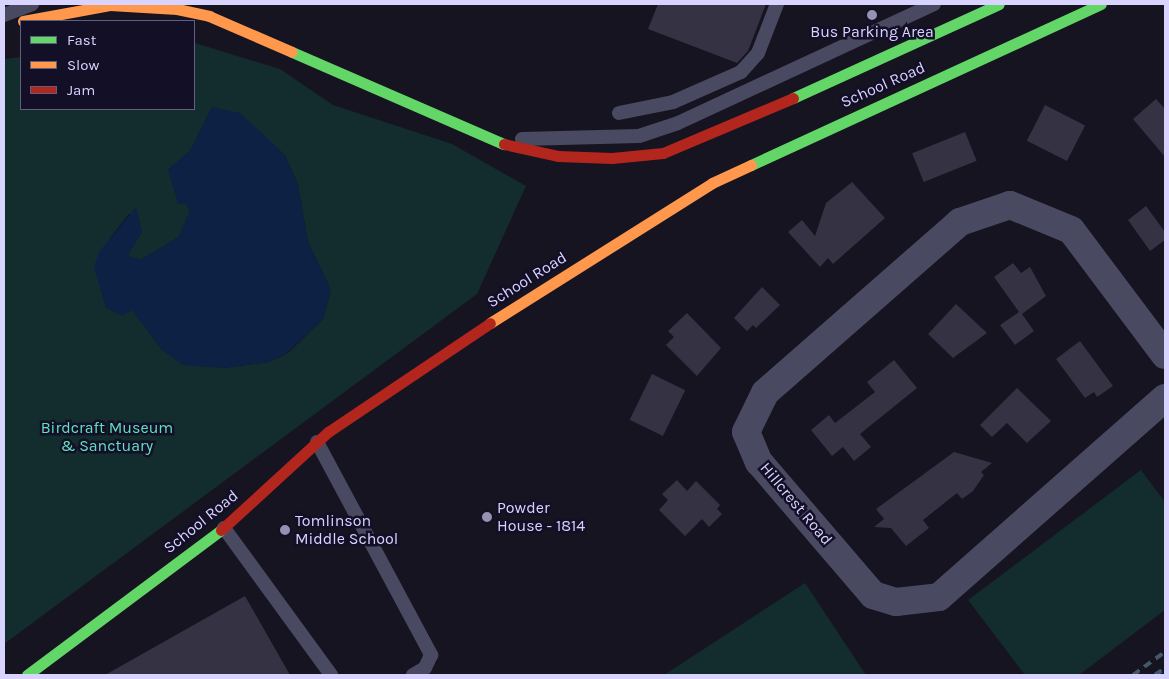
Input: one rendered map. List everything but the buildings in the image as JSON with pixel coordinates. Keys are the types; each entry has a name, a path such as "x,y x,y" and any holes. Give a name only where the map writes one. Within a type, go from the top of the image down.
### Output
{"main road":[{"path":"32,20 110,5 209,16 488,139 558,156 664,154 999,4"},
{"name":"School Road","path":"27,675 224,528 317,442 491,322 712,183 1101,4"},
{"path":"4,27 20,23"}],"street":[{"name":"Hillcrest Road","path":"1165,355 1071,230 1010,205 960,222 765,393 746,432 759,462 873,595 896,602 939,596 1165,398"}],"lane":[{"path":"4,16 32,4"},
{"path":"619,113 673,102 742,72 758,52 777,4"},
{"path":"488,139 639,136 678,123 934,4"},
{"path":"317,442 431,655 425,668 413,675"},
{"path":"224,528 331,675"}],"green space":[{"name":"Birdcraft Museum & Sanctuary","path":"195,43 280,69 333,105 452,144 526,186 477,294 4,644 4,59 20,57 20,110 195,110","holes":["212,107 285,155 298,185 308,242 331,290 323,319 288,353 269,362 224,368 162,350 132,309 106,308 101,290 110,238 129,214 142,232 127,255 140,260 179,237 190,211 168,170 190,151"]},
{"path":"1141,470 1165,502 1165,610 1079,675 1025,675 968,600"},
{"path":"805,583 866,675 664,675"}],"water":[{"path":"212,107 240,113 285,155 298,185 308,242 331,290 323,319 287,353 269,362 224,368 183,365 162,350 132,310 122,316 106,308 94,267 99,252 136,207 142,232 128,255 140,260 179,237 190,211 186,204 178,204 168,170 190,151"}],"railway":[{"path":"1133,675 1165,652"},
{"path":"1155,675 1165,668"}],"traffic: fast":[{"path":"793,98 999,4"},
{"path":"751,165 1101,4"},
{"path":"292,52 504,144"},
{"path":"27,675 221,530"}],"traffic: slow":[{"path":"28,20 110,5 177,9 209,16 292,52"},
{"path":"490,323 712,183 751,165"}],"traffic: jam":[{"path":"504,144 558,156 612,158 663,153 793,98"},
{"path":"221,530 328,432 490,323"}],"place":[{"name":"Bus Parking Area","path":"872,15"},
{"name":"Powder House - 1814","path":"487,517"},
{"name":"Tomlinson Middle School","path":"285,530"}]}
